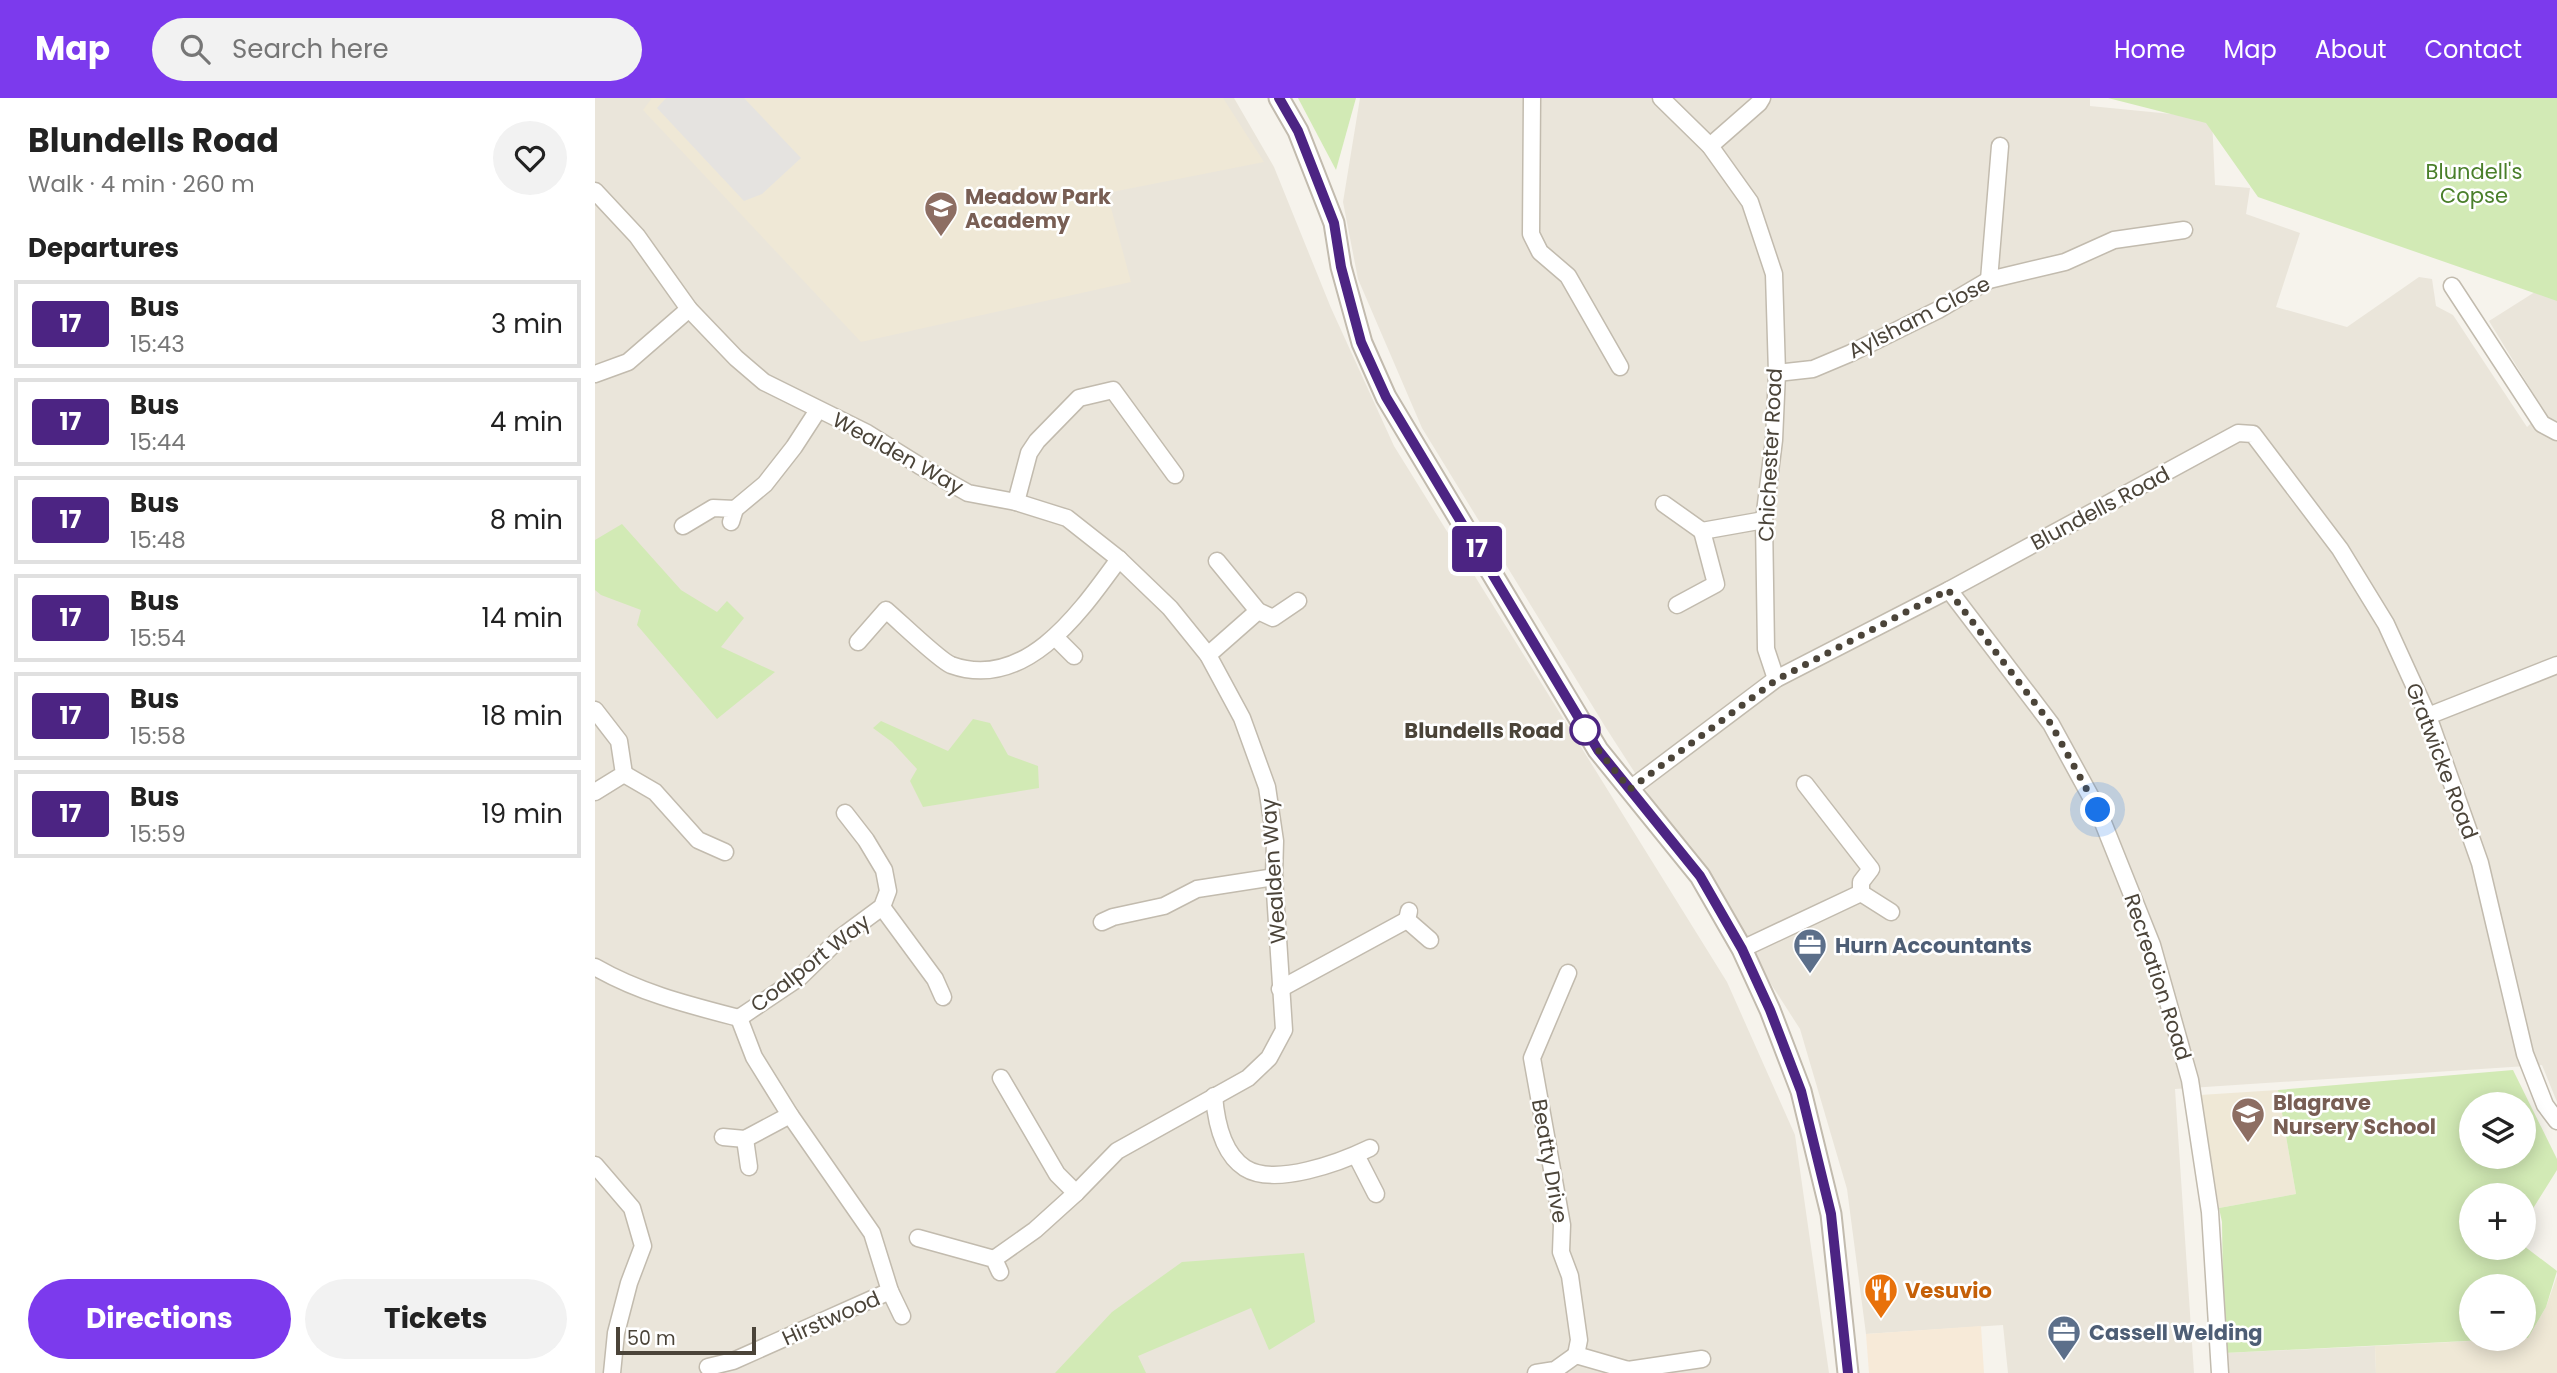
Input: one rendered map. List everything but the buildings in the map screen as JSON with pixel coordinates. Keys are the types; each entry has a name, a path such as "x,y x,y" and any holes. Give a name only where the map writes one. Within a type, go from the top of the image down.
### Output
{"street":[{"path":"1279,98 1298,131 1334,223 1341,267 1361,342 1386,397 1598,750 1700,876 1742,949 1770,1010 1801,1091 1831,1214 1848,1373"},
{"path":"1532,98 1531,234 1541,252 1568,276 1620,367"},
{"name":"Chichester Road","path":"1661,98 1710,146 1750,202 1774,274 1777,373 1775,440 1764,520 1766,649 1776,680"},
{"path":"1710,146 1762,98"},
{"path":"1989,280 2000,146"},
{"name":"Wealden Way","path":"595,191 637,236 689,309 736,358 764,382 867,433 920,467 968,493 1016,502 1067,518 1119,559 1170,608 1208,656 1242,718 1267,787 1275,841 1274,877 1284,1030 1269,1058 1248,1078 1117,1151 1076,1193 997,1265 918,1238"},
{"name":"Aylsham Close","path":"1777,373 1813,369 1851,353 1938,310 1989,280 2065,262 2114,240 2183,230"},
{"path":"2452,286 2542,424 2557,432"},
{"path":"595,374 628,362 689,309"},
{"path":"1016,502 1029,453 1037,441 1079,398 1113,390 1123,375"},
{"path":"1113,390 1175,475"},
{"path":"683,526 713,508 733,515 765,484 818,410"},
{"name":"Blundells Road","path":"1630,789 1776,680 2238,433 2253,434"},
{"name":"Gratwicke Road","path":"2253,434 2340,550 2386,624 2428,716 2480,863 2525,1054 2545,1105 2557,1121"},
{"path":"1664,504 1702,531 1716,583 1677,605"},
{"path":"1702,531 1764,520"},
{"path":"857,642 886,610 949,664 983,671 1015,664 1055,637 1087,603 1119,559"},
{"path":"1217,561 1258,611 1273,618 1298,601"},
{"name":"Recreation Road","path":"1948,590 2051,724 2098,810 2152,945 2190,1080 2210,1212 2220,1373"},
{"path":"1208,656 1258,611"},
{"path":"1055,637 1074,656"},
{"path":"2428,716 2557,665"},
{"path":"598,705 619,741 624,774"},
{"path":"595,792 624,774"},
{"path":"624,774 655,792 698,840 725,852"},
{"path":"1805,784 1871,869 1861,882 1861,893"},
{"name":"Coalport Way","path":"739,1018 800,977 840,938 882,907 888,891 884,870 871,835 845,813"},
{"path":"1102,922 1164,906 1197,889 1274,877"},
{"path":"1742,949 1861,893"},
{"path":"1861,893 1891,912"},
{"name":"Coalport Way","path":"882,907 935,979 943,997"},
{"path":"1280,989 1408,915 1430,940"},
{"path":"595,967 612,977 667,999 739,1018"},
{"name":"Beatty Drive","path":"1568,973 1532,1058 1562,1225 1562,1251 1570,1276 1579,1340 1576,1355"},
{"name":"Hirstwood","path":"739,1018 754,1057 790,1115 872,1233 890,1292 902,1316"},
{"path":"1001,1078 1057,1174 1076,1193"},
{"path":"1214,1096 1216,1125 1229,1150 1245,1168 1265,1175 1305,1171 1363,1152 1376,1194"},
{"path":"723,1138 744,1139 790,1115"},
{"path":"744,1139 749,1167"},
{"path":"595,1165 632,1208 643,1246 629,1283 617,1333 612,1373"},
{"name":"Hirstwood","path":"708,1367 733,1367 890,1292"},
{"path":"1536,1373 1555,1370 1576,1355 1628,1370 1702,1359"}],"shaded area":[{"path":"595,98 1234,98 1274,167 1331,308 1394,446 1727,982 1795,1135 1829,1373 595,1373"},
{"name":"Meadow Park Academy","path":"652,98 1223,98 1264,162 1107,193 1131,282 861,342 643,110"},
{"path":"666,98 744,98 801,158 762,194 744,201 657,108"},
{"path":"1360,98 2090,98 2090,106 2212,118 2215,185 2250,188 2246,214 2300,233 2276,307 2347,327 2419,277 2432,279 2436,306 2453,315 2527,427 2544,411 2489,321 2557,278 2557,1102 2542,1065 2175,1089 2194,1373 2008,1373 2003,1325 1866,1334 1847,1189 1800,1029 1606,728 1422,428 1358,279 1343,202"},
{"name":"Blagrave Nursery School","path":"2278,1090 2296,1194 2219,1208 2200,1095"},
{"path":"2557,1276 2557,1373 2376,1373 2375,1346 2459,1342 2459,1351 2536,1351 2536,1324 2546,1307"},
{"path":"1981,1326 1984,1373 1869,1373 1866,1334"},
{"path":"2375,1346 2376,1373 2226,1373 2224,1353"}],"green space":[{"path":"1298,98 1356,98 1336,170"},
{"name":"Blundell's Copse","path":"2108,98 2557,98 2557,301 2258,197 2206,123"},
{"path":"622,524 681,590 717,612 727,601 744,618 721,647 775,672 717,719 637,625 641,610 601,595 595,590 595,540"},
{"path":"973,719 990,723 1008,755 1038,766 1039,788 923,807 910,781 917,769 892,742 873,728 881,721 948,751"},
{"path":"2513,1070 2524,1092 2459,1092 2459,1169 2536,1169 2536,1117 2557,1159 2557,1170 2536,1204 2536,1183 2459,1183 2459,1260 2536,1260 2536,1255 2557,1271 2546,1307 2536,1324 2536,1274 2459,1274 2459,1341 2224,1353 2222,1222 2219,1208 2296,1194 2278,1090"},
{"path":"1304,1253 1315,1322 1269,1350 1251,1308 1138,1356 1146,1373 1055,1373 1112,1312 1182,1262"}],"bus line":[{"name":"17","path":"1279,98 1298,131 1334,223 1341,267 1361,342 1386,397 1598,750 1700,876 1742,949 1770,1010 1801,1091 1831,1214 1848,1373"}],"place":[{"name":"Meadow Park Academy","path":"941,238"},
{"name":"Blundells Road","path":"1585,730"},
{"name":"Hurn Accountants","path":"1810,975"},
{"name":"Blagrave Nursery School","path":"2248,1144"},
{"name":"Vesuvio","path":"1881,1320"},
{"name":"Cassell Welding","path":"2064,1362"}],"route":[{"path":"1585,730 1630,789 1776,680 1948,590 2051,724 2098,810"}]}
